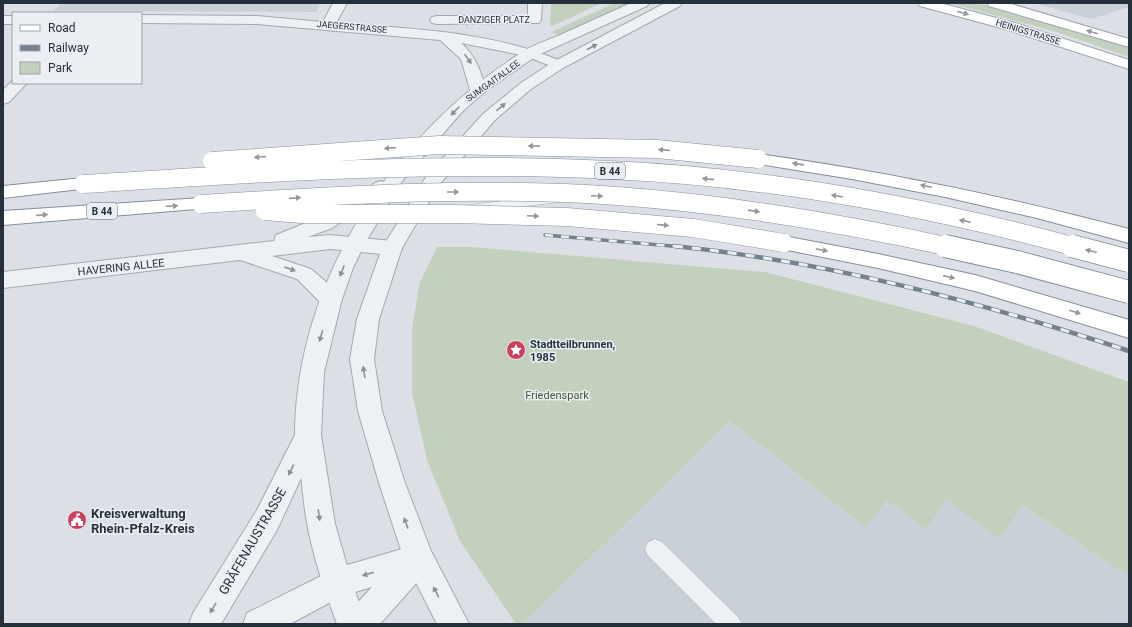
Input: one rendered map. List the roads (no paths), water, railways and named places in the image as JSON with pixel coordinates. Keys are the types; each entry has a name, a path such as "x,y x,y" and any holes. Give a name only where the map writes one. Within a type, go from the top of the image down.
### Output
{"main road":[{"name":"HEINIGSTRASSE","path":"925,3 1010,26 1129,65"},
{"name":"HEINIGSTRASSE","path":"994,3 1129,43"},
{"path":"83,184 124,167 439,145 657,149 758,159 838,170 927,186 1129,236"},
{"name":"B 44","path":"3,192 83,184 227,175 456,167 541,167 627,172 746,183 821,193 996,228 1129,261"},
{"name":"B 44","path":"3,218 349,194 438,192 524,193 675,201 813,219 896,234 1014,260 1129,292"},
{"path":"200,204 302,214 455,214 559,217 693,228 878,261 953,278 1129,329"}],"street":[{"path":"329,24 340,3"},
{"name":"DANZIGER PLATZ","path":"437,20 534,20 535,3"},
{"name":"SUMGAITALLEE","path":"308,435 312,372 331,299 354,245 395,178 456,109 478,90 531,53 642,3"},
{"path":"454,624 419,559 392,483 370,411 362,359 368,319 392,248 432,181 489,117 526,86 558,65 675,3"},
{"name":"JAEGERSTRASSE","path":"142,19 236,19 329,24 444,36 502,46 531,53 558,65"},
{"path":"444,36 461,49 472,63 478,90"},
{"path":"3,99 18,84"},
{"name":"HAVERING ALLEE","path":"240,253 296,235 325,223 395,178"},
{"name":"HAVERING ALLEE","path":"3,280 330,242 392,248"},
{"name":"HAVERING ALLEE","path":"240,253 304,274 331,299"},
{"path":"308,435 321,524 337,582 352,624"},
{"name":"GRÄFENAUSTRASSE","path":"204,624 267,520 308,435"},
{"path":"258,624 337,582 419,559"},
{"path":"359,624 419,559"}],"lane":[{"path":"408,219 453,211 568,197"},
{"path":"655,549 731,624"}],"railway":[{"path":"545,235 680,247"},
{"path":"674,246 680,247"},
{"path":"680,247 790,262 904,286 1017,316 1129,351"}],"place":[{"name":"Stadtteilbrunnen, 1985","path":"516,350"},
{"name":"Kreisverwaltung Rhein-Pfalz-Kreis","path":"77,520"}],"park label":[{"name":"Friedenspark","path":"557,395"}]}
